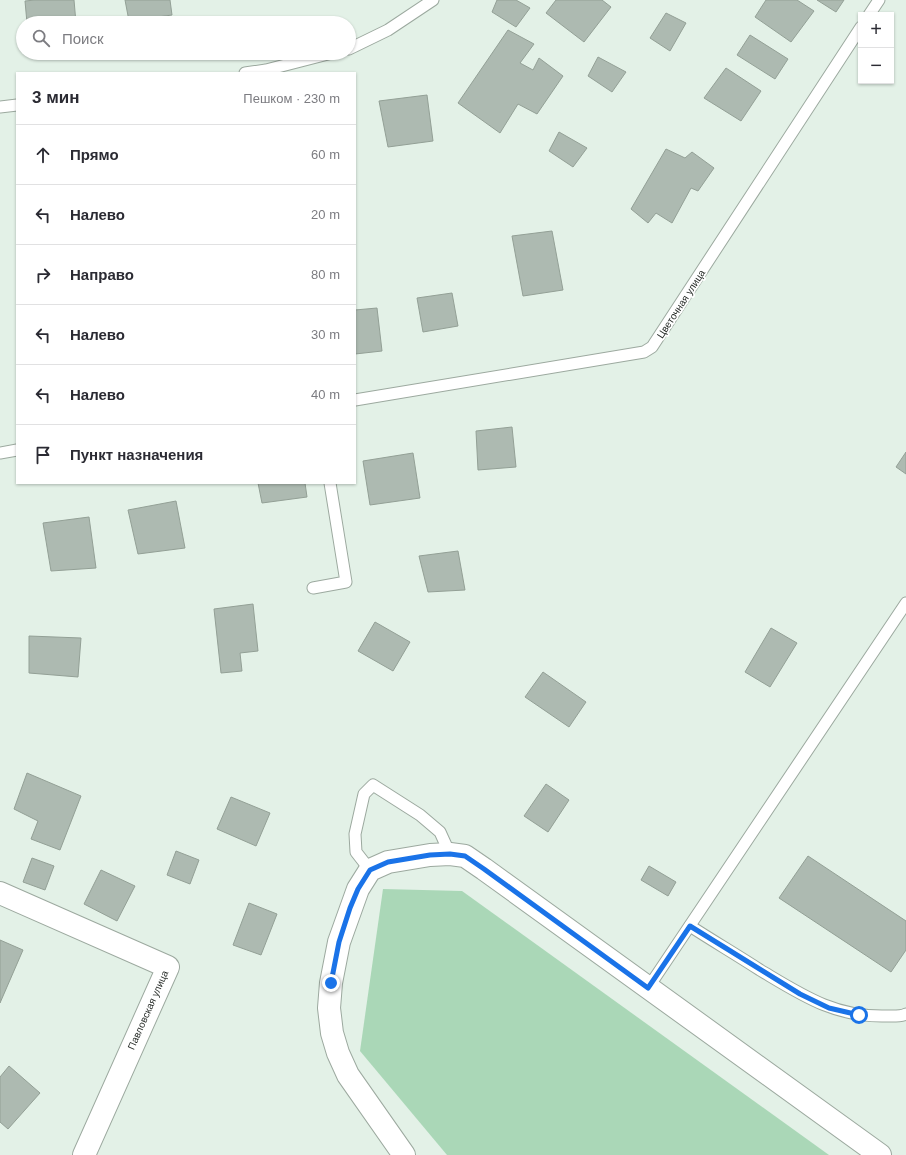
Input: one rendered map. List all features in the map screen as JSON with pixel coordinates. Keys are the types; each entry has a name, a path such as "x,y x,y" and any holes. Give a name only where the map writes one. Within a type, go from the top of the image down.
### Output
{"street":[{"path":"404,1155 348,1075 338,1053 331,1026 329,1008 331,983 339,942 350,908 358,889 370,870 388,862 430,855 450,854 465,856 484,869 880,1155"},
{"name":"Павловская улица","path":"0,893 168,967 84,1155"}],"lane":[{"path":"356,46 388,30 433,0"},
{"path":"871,12 879,0"},
{"name":"Цветочная улица","path":"356,400 644,352 652,347 858,32"},
{"path":"252,72 305,60"},
{"path":"0,107 16,105"},
{"path":"0,453 16,450"},
{"path":"313,588 346,582 330,484"},
{"path":"648,988 906,603"},
{"path":"370,870 356,852 355,834 364,794 373,785 420,815 440,832 450,854"},
{"path":"690,926 800,994 829,1008 859,1015 902,1016 906,1014"}],"green space":[{"path":"383,889 462,891 829,1155 447,1155 360,1051"}],"building":[{"path":"74,0 75,16 26,16 25,1"},
{"path":"125,0 170,0 172,15 128,16"},
{"path":"497,0 516,0 530,8 516,27 492,12"},
{"path":"556,0 602,0 611,7 584,42 546,13"},
{"path":"766,0 797,0 814,11 791,42 755,17"},
{"path":"817,0 844,0 836,12"},
{"path":"666,13 686,23 670,51 650,38"},
{"path":"508,30 534,44 520,63 533,70 539,58 563,76 537,114 518,104 500,133 458,103"},
{"path":"750,35 788,59 775,79 737,55"},
{"path":"598,57 626,72 612,92 588,76"},
{"path":"726,68 761,91 741,121 704,98"},
{"path":"427,95 433,141 388,147 379,101"},
{"path":"559,132 587,148 573,167 549,151"},
{"path":"666,149 685,158 692,152 714,168 698,191 691,188 672,223 656,213 648,223 631,209"},
{"path":"552,231 563,290 523,296 512,236"},
{"path":"452,293 458,326 423,332 417,298"},
{"path":"377,308 382,351 356,354 356,310"},
{"path":"512,427 516,467 478,470 476,431"},
{"path":"906,452 906,474 896,467"},
{"path":"413,453 420,498 370,505 363,461"},
{"path":"258,484 305,484 307,497 262,503"},
{"path":"176,501 185,548 138,554 128,510"},
{"path":"89,517 96,568 51,571 43,523"},
{"path":"458,551 465,590 428,592 419,556"},
{"path":"253,604 258,651 240,653 242,671 221,673 214,609"},
{"path":"375,622 410,642 393,671 358,651"},
{"path":"771,628 797,643 770,687 745,672"},
{"path":"29,636 81,638 78,677 29,673"},
{"path":"543,672 586,702 569,727 525,697"},
{"path":"27,773 81,796 60,850 31,839 38,821 14,809"},
{"path":"546,784 569,800 548,832 524,816"},
{"path":"231,797 270,813 256,846 217,829"},
{"path":"176,851 199,860 190,884 167,875"},
{"path":"808,856 906,921 906,950 891,972 779,898"},
{"path":"32,858 54,866 45,890 23,882"},
{"path":"649,866 676,882 668,896 641,880"},
{"path":"101,870 135,886 117,921 84,904"},
{"path":"249,903 277,914 261,955 233,945"},
{"path":"0,940 23,950 0,1003"},
{"path":"9,1066 40,1093 8,1129 0,1122 0,1077"}],"route":[{"path":"331,983 339,942 350,908 358,889 370,870 388,862 430,855 450,854 465,856 648,988 690,926 800,994 829,1008 859,1015"}]}
